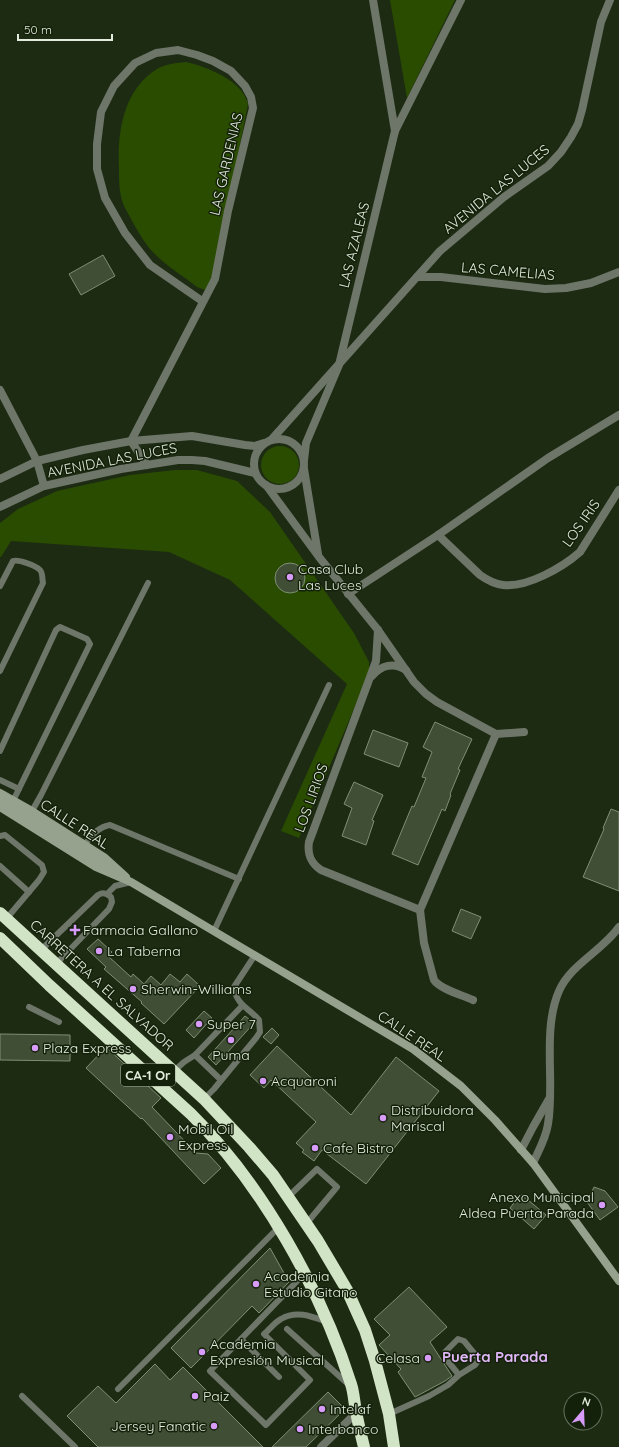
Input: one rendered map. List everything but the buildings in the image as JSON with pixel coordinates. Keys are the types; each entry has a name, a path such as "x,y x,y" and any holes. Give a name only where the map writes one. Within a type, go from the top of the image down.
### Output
{"highway":[{"name":"CARRETERA A EL SALVADOR","path":"5,916 204,1099 249,1147 273,1176 318,1241 347,1290 375,1361 389,1414 394,1447"},
{"name":"CA-1 Or","path":"0,938 5,946 207,1130 233,1161 278,1228 294,1255 335,1339 351,1386 364,1447"}],"main road":[{"name":"CALLE REAL","path":"0,793 32,811 104,857 131,882"},
{"path":"0,799 131,882"},
{"name":"CALLE REAL","path":"0,807 96,867 131,882 255,954 413,1049 461,1086 495,1120 533,1163 618,1279"}],"street":[{"name":"LAS AZALEAS","path":"373,0 395,131"},
{"name":"LAS AZALEAS","path":"339,365 395,131 462,0"},
{"name":"AVENIDA LAS LUCES","path":"272,439 440,251 504,197 548,166 561,152 578,124 601,22 610,0"},
{"name":"LAS GARDENIAS","path":"131,441 202,301 210,290 215,279 228,211 252,108 252,102 245,86 231,71 214,61 178,50 156,53 135,63 114,86 101,112 97,144 97,169 106,198 125,233 150,265 202,301"},
{"name":"LAS CAMELIAS","path":"417,277 441,277 545,289 566,288 591,283 619,272"},
{"name":"AVENIDA LAS LUCES","path":"304,460 306,443 339,365"},
{"path":"0,390 37,461 44,486"},
{"path":"348,594 438,535 548,458 619,415"},
{"name":"AVENIDA LAS LUCES","path":"0,479 37,461 131,441 192,436 255,446 264,443"},
{"path":"319,557 304,469 304,460 299,448 289,440 281,438 272,439 264,443 258,449 255,456 255,472 319,557 378,630 414,682 437,702 496,734 524,732"},
{"path":"131,441 147,465"},
{"name":"AVENIDA LAS LUCES","path":"0,507 44,486 85,476 147,465 192,460 212,462 255,472"},
{"path":"266,485 281,489 289,487 296,483 304,469"},
{"name":"LOS IRIS","path":"438,535 486,579 504,585 524,583 552,571 580,552 619,490"},
{"name":"LOS LIRIOS","path":"378,630 376,661 309,842 308,850 310,859 314,866 420,910"},
{"path":"369,680 379,670 387,666 398,666 406,671"},
{"path":"473,1000 442,987 434,980 423,937 420,910 496,734"},
{"path":"533,1163 545,1138 550,1115 550,1042 554,1008 559,991 576,968 613,936 619,927"},
{"path":"521,1150 550,1099"},
{"path":"321,1447 356,1413"}],"lane":[{"path":"0,586 13,561 18,560 34,567 40,570 42,574 42,583 0,671"},
{"path":"32,811 148,583"},
{"path":"0,751 56,630 60,627 87,639 90,644 13,801"},
{"path":"214,931 329,686"},
{"path":"0,780 19,788"},
{"path":"85,845 90,836 103,826 110,825 239,879"},
{"path":"0,836 5,835 42,865 44,872 29,892 5,916"},
{"path":"0,866 29,892"},
{"path":"107,894 115,886 131,882"},
{"path":"41,950 98,895 102,892 111,897 112,902 108,909 56,964"},
{"path":"204,1099 260,1032 259,1020 242,1006 234,993 234,987 255,954"},
{"path":"174,1072 184,1062 195,1055 242,1006"},
{"path":"29,1007 59,1022"},
{"path":"195,1055 221,1080"},
{"path":"288,1197 317,1169 337,1187 306,1224"},
{"path":"118,1389 278,1228"},
{"path":"255,1325 310,1380 266,1425 210,1371 304,1274"},
{"path":"264,1334 280,1319 295,1314 309,1316 327,1322"},
{"path":"287,1329 351,1386"},
{"path":"241,1339 279,1377"},
{"path":"389,1414 429,1396 448,1385 459,1375 475,1365 478,1358 464,1341 458,1339 445,1352 446,1359 459,1375"},
{"path":"22,1396 75,1447"}],"green space":[{"path":"390,0 455,0 407,98"},
{"path":"186,62 214,71 232,82 245,96 248,104 213,280 205,290 197,287 161,260 150,249 140,235 125,208 120,194 119,184 119,141 121,127 124,113 136,88 160,67"},
{"path":"276,446 284,446 294,451 298,458 298,472 294,479 284,484 276,484 266,479 264,476 261,469 261,461 266,451 269,449"},
{"path":"175,470 197,470 237,481 270,512 354,633 369,662 369,671 362,690 299,838 281,831 347,684 230,580 169,552 11,541 0,557 0,523 18,509 57,491 130,475"}],"place":[{"name":"Casa Club Las Luces","path":"290,577"},
{"name":"Farmacia Gallano","path":"75,930"},
{"name":"La Taberna","path":"99,951"},
{"name":"Sherwin-Williams","path":"133,989"},
{"name":"Super 7","path":"199,1024"},
{"name":"Puma","path":"231,1040"},
{"name":"Plaza Express","path":"35,1048"},
{"name":"Acquaroni","path":"263,1081"},
{"name":"Distribuidora Mariscal","path":"383,1118"},
{"name":"Mobil Oil Express","path":"170,1137"},
{"name":"Cafe Bistro","path":"315,1148"},
{"name":"Anexo Municipal Aldea Puerta Parada","path":"602,1205"},
{"name":"Academia Estudio Gitano","path":"256,1284"},
{"name":"Academia Expresión Musical","path":"202,1352"},
{"name":"Celasa","path":"428,1358"},
{"name":"Paiz","path":"195,1396"},
{"name":"Intelaf","path":"322,1409"},
{"name":"Jersey Fanatic","path":"214,1426"},
{"name":"Interbanco","path":"300,1429"}],"district":[{"name":"Puerta Parada","path":"495,1356"}]}
